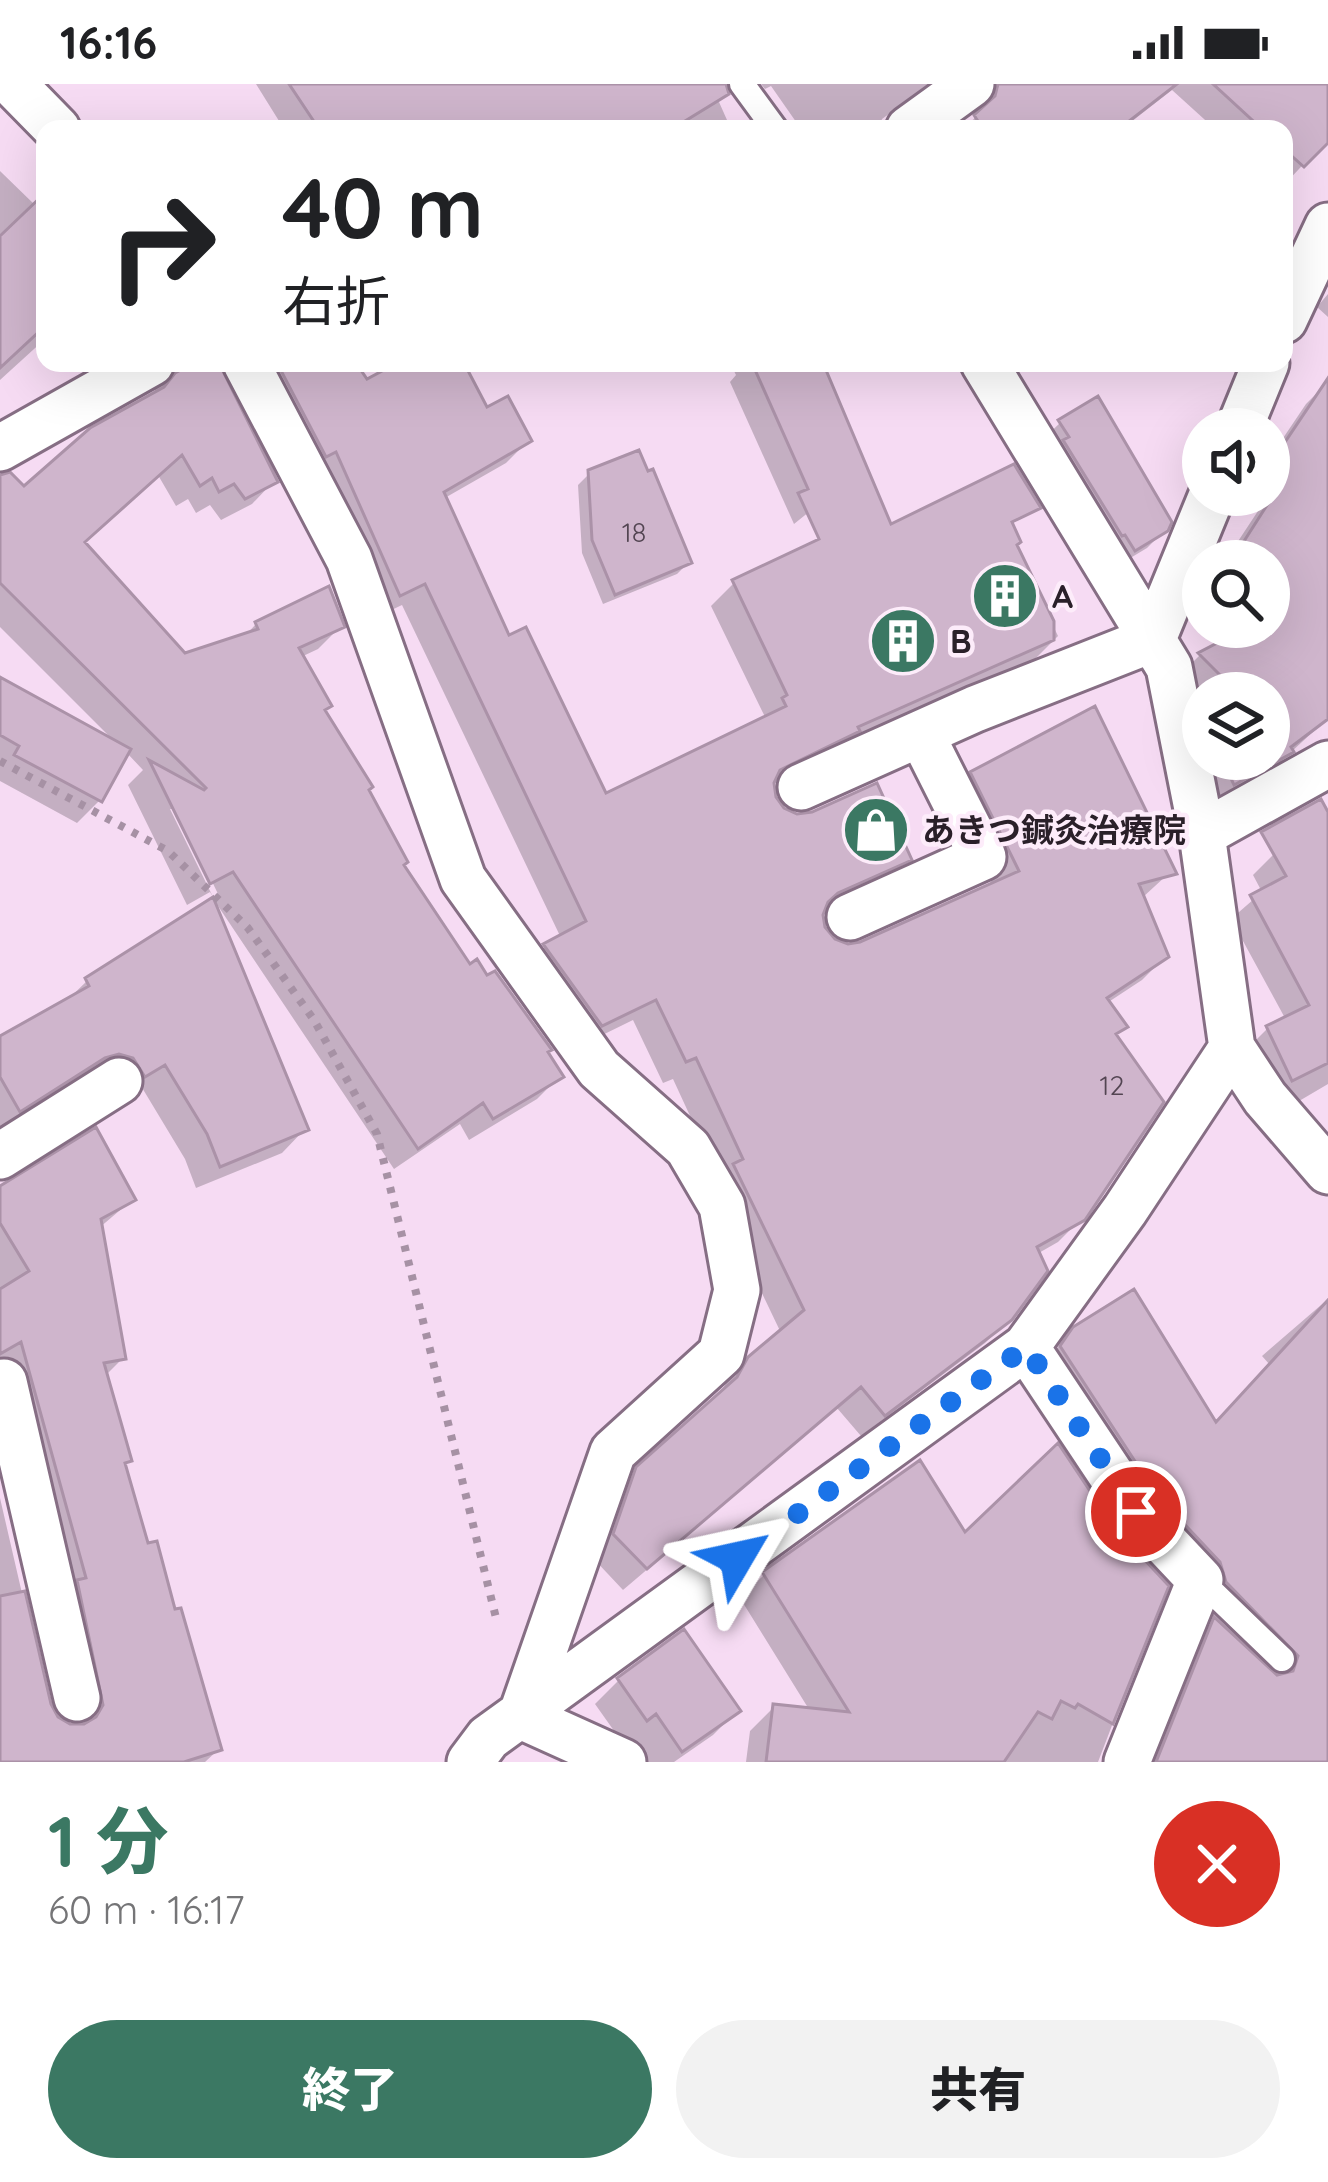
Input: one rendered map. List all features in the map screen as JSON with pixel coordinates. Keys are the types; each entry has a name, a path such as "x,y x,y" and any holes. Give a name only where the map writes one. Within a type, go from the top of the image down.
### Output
{"street":[{"path":"13,84 48,120"},
{"path":"921,120 971,84"},
{"path":"1293,301 1328,226"},
{"path":"0,448 135,372"},
{"path":"251,372 349,559 463,878 599,1069 688,1148 722,1207 737,1290 721,1354 613,1452 521,1716"},
{"path":"990,372 1169,668 1202,833 1232,1048 1265,1098 1328,1172"},
{"path":"1248,408 1262,372"},
{"path":"801,787 1153,639 1203,516"},
{"path":"850,917 982,857 921,734"},
{"path":"1202,833 1328,764"},
{"path":"470,1762 488,1738 1026,1347 1125,1210 1232,1048"},
{"path":"0,1156 119,1081"},
{"path":"1026,1347 1136,1512 1200,1580 1127,1762"},
{"path":"4,1382 20,1546 76,1698"},
{"path":"521,1716 623,1762"}],"lane":[{"path":"742,84 768,120"},
{"path":"1200,1580 1282,1660"}],"path":[{"path":"0,761 168,851 248,928 314,1021 377,1134 498,1623"}],"building":[{"path":"289,84 726,84 729,94 687,120 313,120"},
{"path":"998,84 1177,84 1131,120 977,120 974,115 995,96"},
{"path":"1213,84 1328,84 1328,143 1304,167 1293,157 1293,120 1252,120"},
{"path":"36,202 36,334 0,368 0,236"},
{"path":"223,372 278,482 245,499 234,484 219,492 212,478 200,486 182,455 85,542 185,653 258,629 255,622 329,586 345,627 299,648 332,706 325,710 373,787 369,790 408,862 404,865 470,964 477,959 487,975 495,971 552,1050 548,1052 564,1077 493,1119 483,1103 418,1149 233,872 210,884 149,760 206,788 0,583 0,475 10,472 24,486 90,428 164,387 175,373"},
{"path":"282,372 362,372 367,379 380,372 469,372 487,407 508,396 532,441 444,492 509,635 526,627 606,793 786,706 782,698 787,695 732,580 819,539 798,493 808,489 756,372 827,372 891,524 1014,464 1041,508 1012,522 1021,542 1017,545 1054,621 1054,640 858,727 860,731 780,770 774,783 776,797 797,814 877,783 912,860 838,893 823,915 825,927 835,939 860,942 1019,871 970,772 1095,706 1177,874 1139,884 1169,957 1107,998 1128,1027 1116,1034 1164,1102 1085,1220 1037,1247 1048,1271 1012,1320 885,1416 861,1387 647,1569 613,1534 636,1467 737,1377 748,1357 804,1310 733,1164 743,1159 696,1058 686,1062 656,1000 602,1026 543,944 586,921 425,584 400,596 336,452 326,457"},
{"path":"1328,378 1328,719 1291,747 1294,752 1290,754 1290,672 1217,672 1198,653 1208,648 1290,648 1290,540 1245,540 1260,516 1290,516 1290,435"},
{"path":"1098,396 1172,522 1168,531 1135,551 1063,440 1069,437 1058,420"},
{"path":"639,450 648,471 653,469 692,563 615,595 592,540 588,470"},
{"path":"0,677 131,749 102,802 14,755 19,746 0,735"},
{"path":"1321,799 1328,812 1328,1063 1292,1081 1266,1026 1309,1005 1250,895 1286,876 1261,832"},
{"path":"213,897 309,1130 220,1167 207,1134 165,1065 145,1077 133,1058 119,1054 105,1058 20,1112 0,1077 0,1036 89,986 85,978"},
{"path":"96,1127 136,1200 101,1219 126,1359 104,1363 132,1461 125,1463 148,1543 157,1541 175,1609 181,1608 222,1750 184,1762 0,1762 0,1596 25,1591 58,1717 70,1724 84,1724 103,1705 77,1580 86,1578 21,1342 0,1354 0,1289 29,1271 0,1223 0,1186"},
{"path":"1134,1289 1216,1422 1328,1300 1328,1762 1156,1762 1214,1617 1277,1675 1293,1671 1298,1656 1226,1582 1220,1562 1157,1495 1060,1346 1073,1327"},
{"path":"1058,1443 1114,1527 1169,1586 1113,1724 1078,1704 1075,1708 1061,1701 1052,1719 1038,1712 1004,1762 766,1762 773,1704 849,1712 762,1572 920,1460 965,1532"},
{"path":"684,1629 741,1711 682,1752 656,1714 647,1721 617,1678"}],"place":[{"name":"A","path":"1005,596"},
{"name":"B","path":"903,641"},
{"name":"あきつ鍼灸治療院","path":"876,830"}],"route":[{"path":"737,1558 1026,1347 1136,1512"}]}
